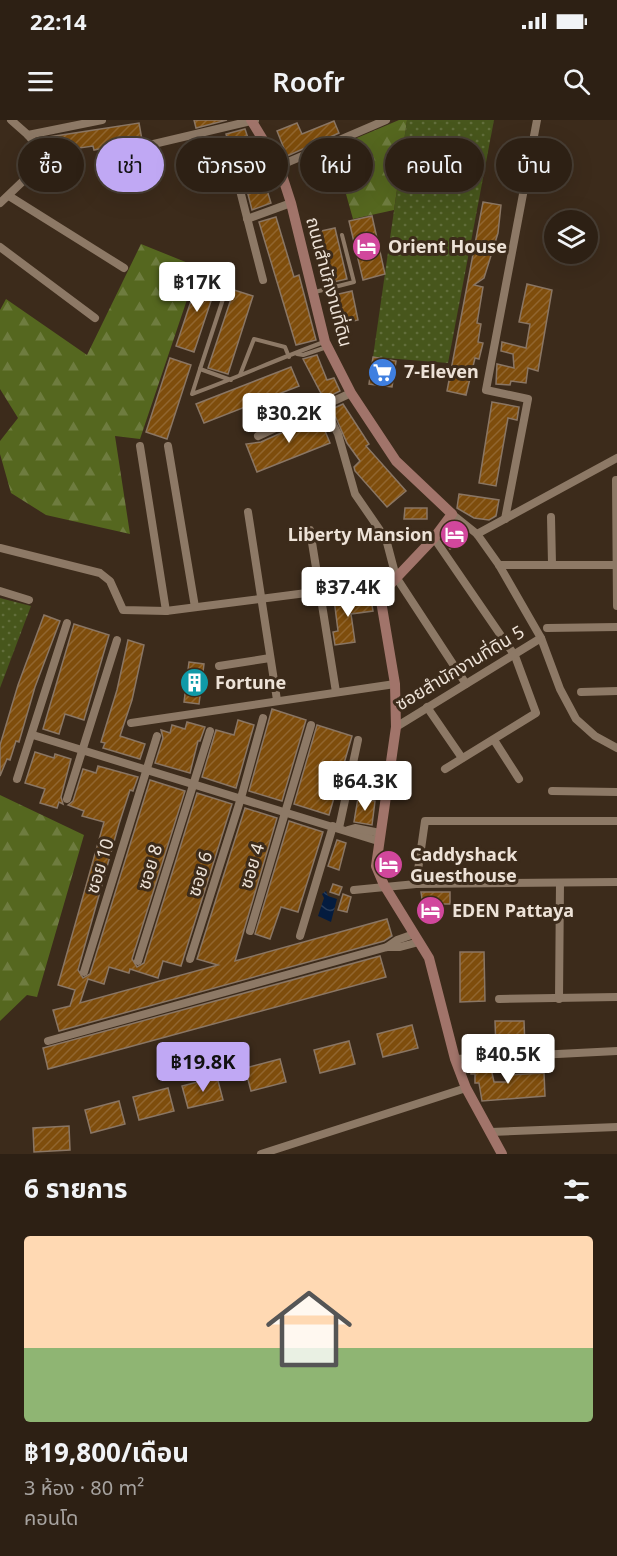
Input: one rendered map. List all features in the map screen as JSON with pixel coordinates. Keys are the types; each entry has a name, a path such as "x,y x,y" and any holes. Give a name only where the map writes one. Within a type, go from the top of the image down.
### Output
{"street":[{"path":"0,202 9,196 45,159 45,153 11,120"},
{"path":"28,135 102,120"},
{"name":"ถนนสำนักงานที่ดิน","path":"251,120 262,138"},
{"path":"164,141 257,120"},
{"path":"288,162 386,120"},
{"path":"506,519 528,399 486,390 537,120"},
{"path":"240,192 262,280"},
{"name":"ถนนสำนักงานที่ดิน","path":"287,192 311,293 326,344 351,393 396,461 452,514"},
{"path":"9,196 124,268"},
{"path":"247,219 291,203"},
{"path":"0,247 95,318"},
{"path":"258,436 351,393"},
{"path":"324,407 338,434 355,494 386,539 396,577 466,684"},
{"path":"140,446 166,611"},
{"path":"168,446 195,607"},
{"path":"477,534 617,458"},
{"path":"616,480 617,606"},
{"path":"248,512 277,700"},
{"path":"380,595 434,538 452,514 477,534 499,565 541,638 560,689 576,719 596,736 617,748"},
{"path":"551,517 552,564"},
{"path":"310,530 336,692"},
{"path":"434,538 515,656 536,713 446,769"},
{"path":"0,548 100,573 110,581 123,610 166,611 353,587 380,595"},
{"path":"499,565 616,565"},
{"path":"0,591 29,600"},
{"path":"380,595 395,684 396,727 376,866 384,885 429,958 455,1059 466,1088 502,1154"},
{"path":"17,779 33,735 67,623"},
{"path":"547,628 617,627"},
{"name":"ซอยสำนักงานที่ดิน 5","path":"396,727 541,638"},
{"path":"67,799 117,640"},
{"path":"219,666 270,658"},
{"path":"131,723 395,684"},
{"path":"581,692 617,691"},
{"path":"427,707 462,758"},
{"name":"ซอย 6","path":"190,959 241,798 263,718"},
{"name":"ซอย 4","path":"249,931 311,725"},
{"name":"ซอย 8","path":"138,961 210,731"},
{"path":"33,735 336,827 348,830 355,828 379,837"},
{"name":"ซอย 10","path":"84,972 157,736"},
{"path":"300,936 336,827 358,740"},
{"path":"494,740 519,779"},
{"path":"552,791 617,792"},
{"path":"416,884 425,821 617,821"},
{"path":"354,890 384,885 416,884 617,882"},
{"path":"559,999 560,883"},
{"path":"48,1041 387,947 397,940 416,938"},
{"path":"499,999 617,998"},
{"path":"455,1059 617,1051"},
{"path":"261,1154 466,1088"},
{"path":"490,1132 617,1127"}],"lane":[{"path":"311,293 354,282 342,235"},
{"path":"228,284 192,394 326,344"},
{"path":"240,376 254,339 285,347 289,357"},
{"path":"200,369 231,380"},
{"path":"501,1055 503,1068 542,1068"}],"green space":[{"path":"399,120 407,120 404,138 385,138 385,192 397,192 394,210 353,219 345,192 373,192 373,138 357,138"},
{"path":"407,120 494,120 484,173 484,138 404,138"},
{"path":"397,192 480,192 448,363 373,357"},
{"path":"141,244 198,267 140,439 115,436 130,534 46,515 11,493 0,454 0,441 18,418 0,389 0,310 6,299 87,355"},
{"path":"0,598 31,606 0,688"},
{"path":"0,795 84,835 37,997 27,995 0,1021"}],"water":[{"path":"326,891 328,896 337,899 331,922 318,916 324,898 322,894"}],"building":[{"path":"194,120 227,120 196,128"},
{"path":"334,121 339,133 328,138 300,138 300,150 288,156 288,138 280,138 277,131 297,123 302,134"},
{"path":"139,123 142,138 96,138 96,150 94,150 93,146 84,147 84,138 49,137"},
{"path":"245,129 248,138 227,138 226,134"},
{"path":"247,192 268,192 271,203 252,210"},
{"path":"483,202 501,205 498,233 484,278 474,285 483,287 477,323 481,324 478,342 483,343 479,359 475,358 466,395 447,391"},
{"name":"Orient House","path":"372,216 385,274 363,280 349,221"},
{"path":"276,217 294,277 299,275 316,340 296,345 259,222"},
{"path":"335,228 347,279 324,284 312,233"},
{"path":"200,274 218,280 194,352 176,346"},
{"path":"527,284 552,290 538,371 528,368 526,383 511,381 510,385 496,384 497,364 514,368 513,354 501,351 502,342 526,348 530,324 519,322"},
{"path":"234,290 253,296 228,374 208,368"},
{"path":"352,291 358,320 336,325 330,296"},
{"path":"317,355 327,380 334,378 340,391 324,399 303,359"},
{"name":"7-Eleven","path":"373,357 396,361 392,387 369,384"},
{"path":"170,358 191,365 167,439 146,432"},
{"path":"291,367 299,386 204,423 196,404"},
{"path":"492,402 519,407 517,420 508,418 496,486 479,483"},
{"path":"343,404 369,444 366,446 406,491 387,507 355,471 354,467 360,461 347,443 332,409"},
{"path":"319,416 330,443 257,472 246,444 261,442"},
{"path":"459,494 499,500 496,516 489,520 474,518 457,508"},
{"path":"405,508 427,508 427,519 404,519"},
{"path":"453,525 464,541 450,549 443,539"},
{"path":"349,597 349,600 371,599 373,611 351,614 355,642 335,645 333,632 338,631 334,599"},
{"path":"44,615 60,621 35,687 19,742 16,741 10,760 7,759 0,776 0,745 18,685"},
{"path":"74,624 109,635 84,720 65,714 59,734 43,729"},
{"path":"128,640 144,645 132,700 120,736 145,744 140,759 103,748 105,743 101,742 117,690"},
{"name":"Fortune","path":"189,662 204,664 199,704 184,702"},
{"path":"272,709 306,720 282,801 249,791"},
{"path":"238,720 254,725 236,788 202,777 216,730 234,735"},
{"path":"187,722 205,727 198,741 190,773 155,763 163,738 161,730 170,733 172,725 185,729"},
{"path":"317,725 352,736 329,815 294,804"},
{"path":"35,752 54,758 55,754 71,759 61,797 63,804 59,802 57,808 40,803 45,789 25,783"},
{"path":"98,766 138,777 133,791 130,790 119,824 78,970 83,978 90,974 150,780 185,791 132,959 137,967 144,963 197,793 232,804 181,966 163,961 158,978 130,969 129,973 109,967 104,984 88,979 80,1003 218,965 197,959 245,808 277,818 235,961 387,919 392,936 384,941 59,1031 53,1010 70,1006 75,990 58,985 104,822 82,816 84,811 68,805 73,801 83,769 96,773"},
{"path":"358,798 375,801 372,825 354,822"},
{"path":"289,821 323,832 298,912 281,907 270,939 255,934"},
{"path":"337,840 346,843 339,870 328,866"},
{"path":"333,884 342,887 339,895 330,892"},
{"name":"EDEN Pattaya","path":"421,892 450,892 450,904 437,904 437,918 425,918"},
{"path":"343,894 351,897 347,912 338,910"},
{"path":"460,952 484,952 485,1001 460,1002"},
{"path":"380,956 386,977 48,1069 43,1048"},
{"path":"495,1021 524,1021 525,1047 496,1048"},
{"path":"412,1025 418,1048 383,1057 377,1034"},
{"path":"349,1041 355,1064 320,1073 314,1050"},
{"path":"280,1059 286,1082 251,1091 245,1068"},
{"path":"490,1064 494,1082 509,1082 508,1075 544,1073 545,1096 482,1101 479,1083 475,1083 475,1074 471,1074 471,1065"},
{"path":"217,1077 223,1100 188,1108 182,1086"},
{"path":"168,1088 174,1111 139,1120 133,1097"},
{"path":"119,1101 125,1124 91,1133 85,1110"},
{"path":"69,1126 70,1150 34,1152 33,1128"}],"place":[{"name":"Orient House","path":"367,247"},
{"name":"7-Eleven","path":"383,372"},
{"name":"Liberty Mansion","path":"454,535"},
{"name":"Fortune","path":"194,683"},
{"name":"Caddyshack Guesthouse","path":"389,865"},
{"name":"EDEN Pattaya","path":"431,911"}]}
